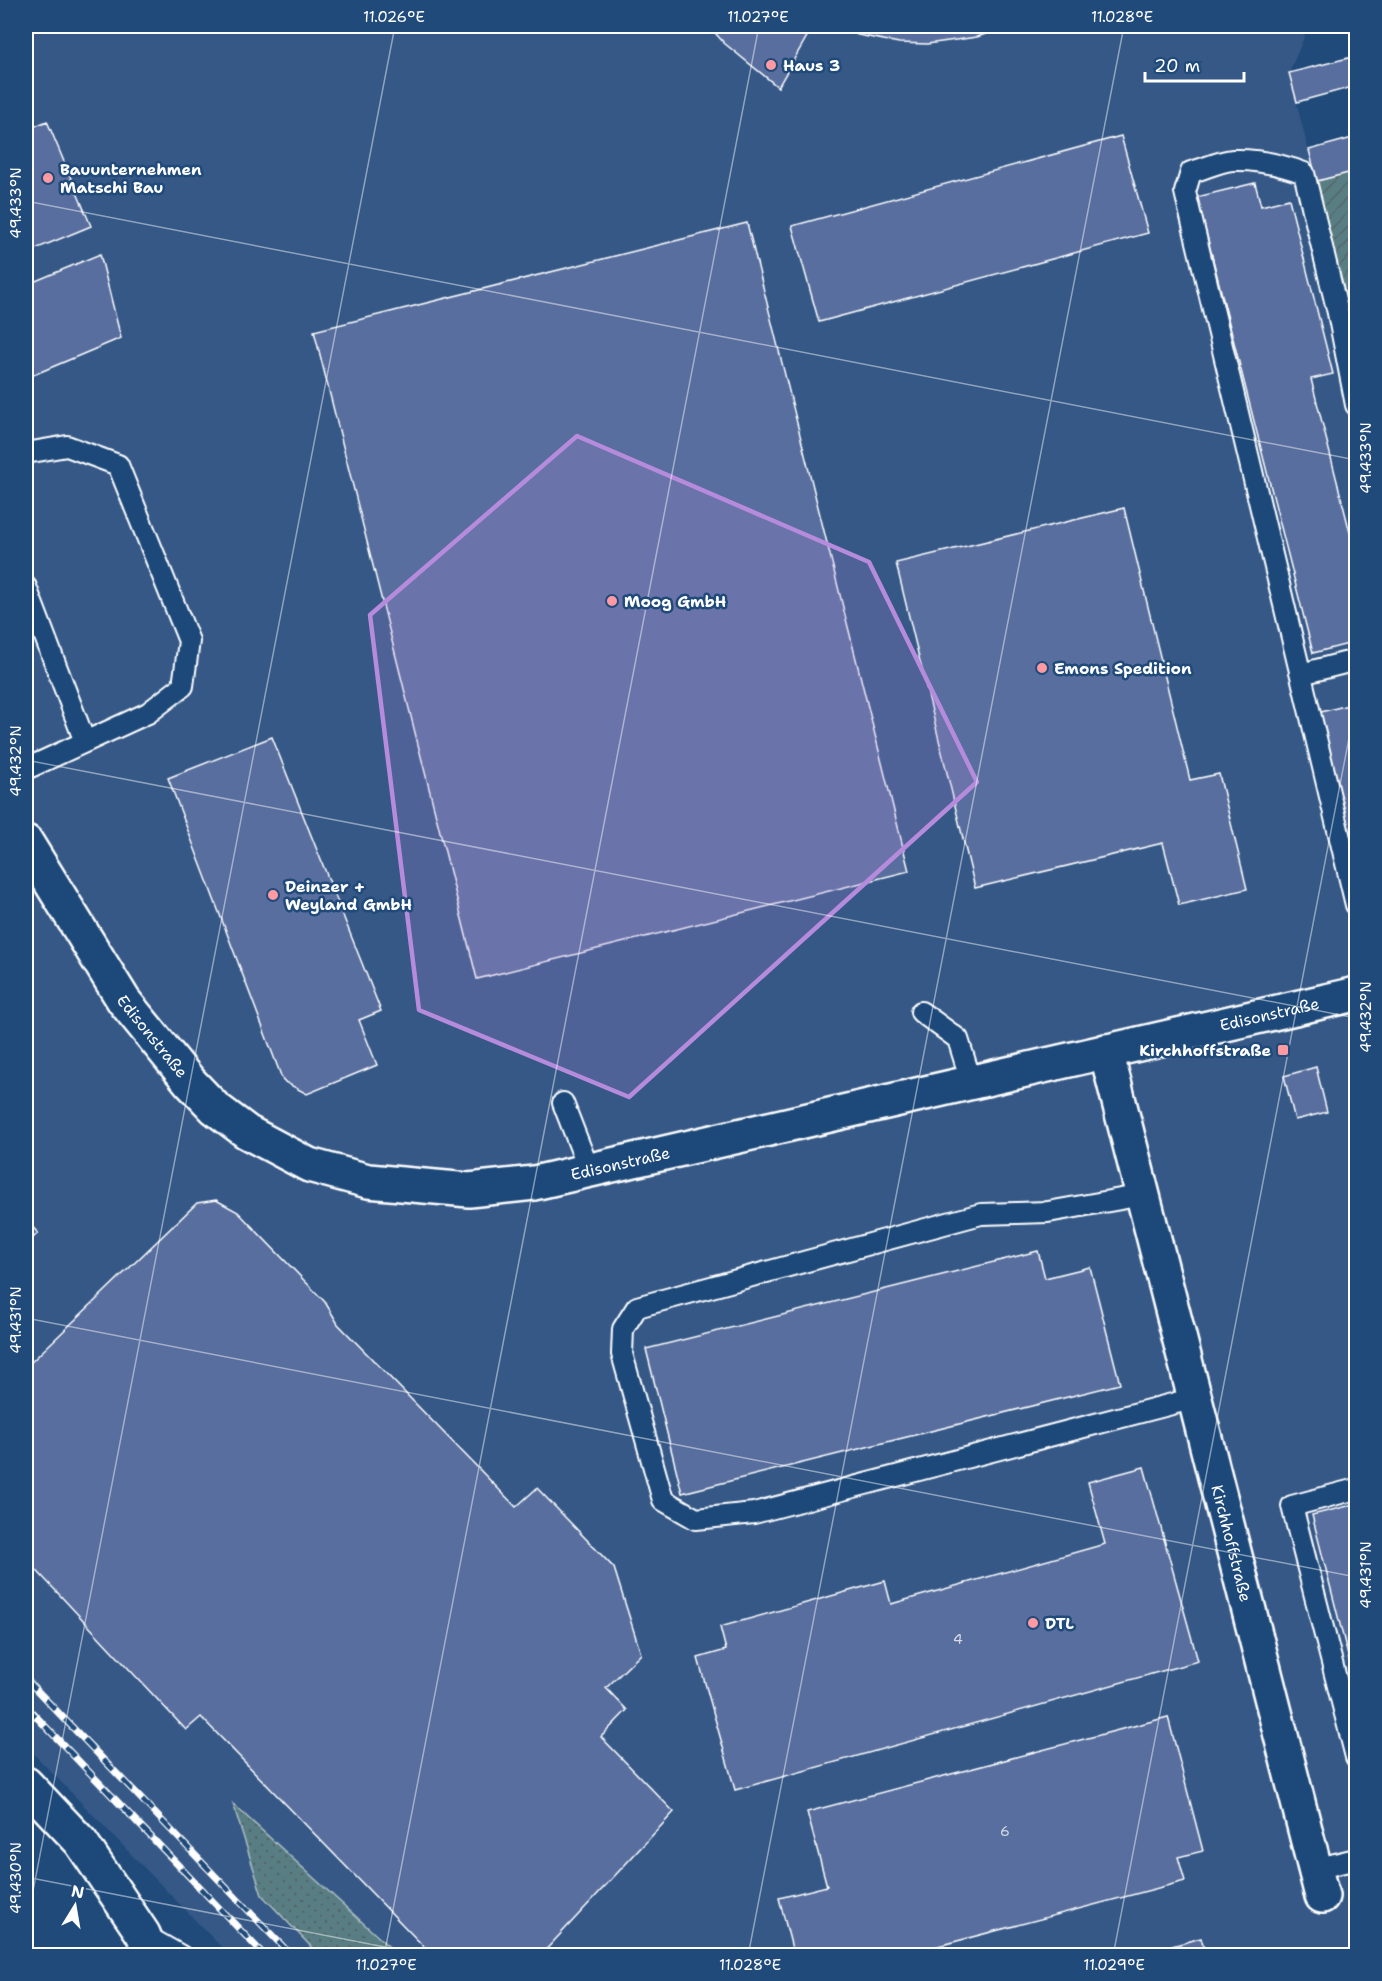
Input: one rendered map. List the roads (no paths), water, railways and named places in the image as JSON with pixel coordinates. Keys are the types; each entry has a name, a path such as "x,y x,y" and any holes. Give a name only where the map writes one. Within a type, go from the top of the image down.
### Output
{"street":[{"name":"Edisonstraße","path":"26,843 124,1001 190,1083 215,1108 247,1132 309,1165 368,1181 415,1187 469,1190 534,1183 1356,994"},
{"name":"Kirchhoffstraße","path":"1106,1051 1319,1882"},
{"path":"26,1784 81,1842 147,1945"}],"lane":[{"path":"1356,405 1338,313 1304,173 1267,163 1232,160 1191,172 1185,192 1356,904"},
{"path":"26,453 67,446 118,465 189,641 183,686 148,713 26,769"},
{"path":"26,587 85,742"},
{"path":"1301,674 1356,660"},
{"path":"921,1012 958,1039 971,1081"},
{"path":"563,1103 590,1170"},
{"path":"1143,1195 1048,1212 981,1214 637,1307 623,1329 622,1354 663,1500 696,1519 754,1513 1195,1398"},
{"path":"1356,1489 1292,1506 1356,1757"},
{"path":"1319,1882 1356,1859"},
{"path":"147,1945 181,1956"}],"railway":[{"path":"26,1679 292,1956"},
{"path":"26,1706 265,1956"}],"place":[{"name":"Haus 3","path":"771,65"},
{"name":"Bauunternehmen Matschi Bau","path":"48,178"},
{"name":"Moog GmbH","path":"612,601"},
{"name":"Emons Spedition","path":"1042,668"},
{"name":"Deinzer + Weyland GmbH","path":"273,895"},
{"name":"Kirchhoffstraße","path":"1283,1050"},
{"name":"DTL","path":"1033,1623"}]}
